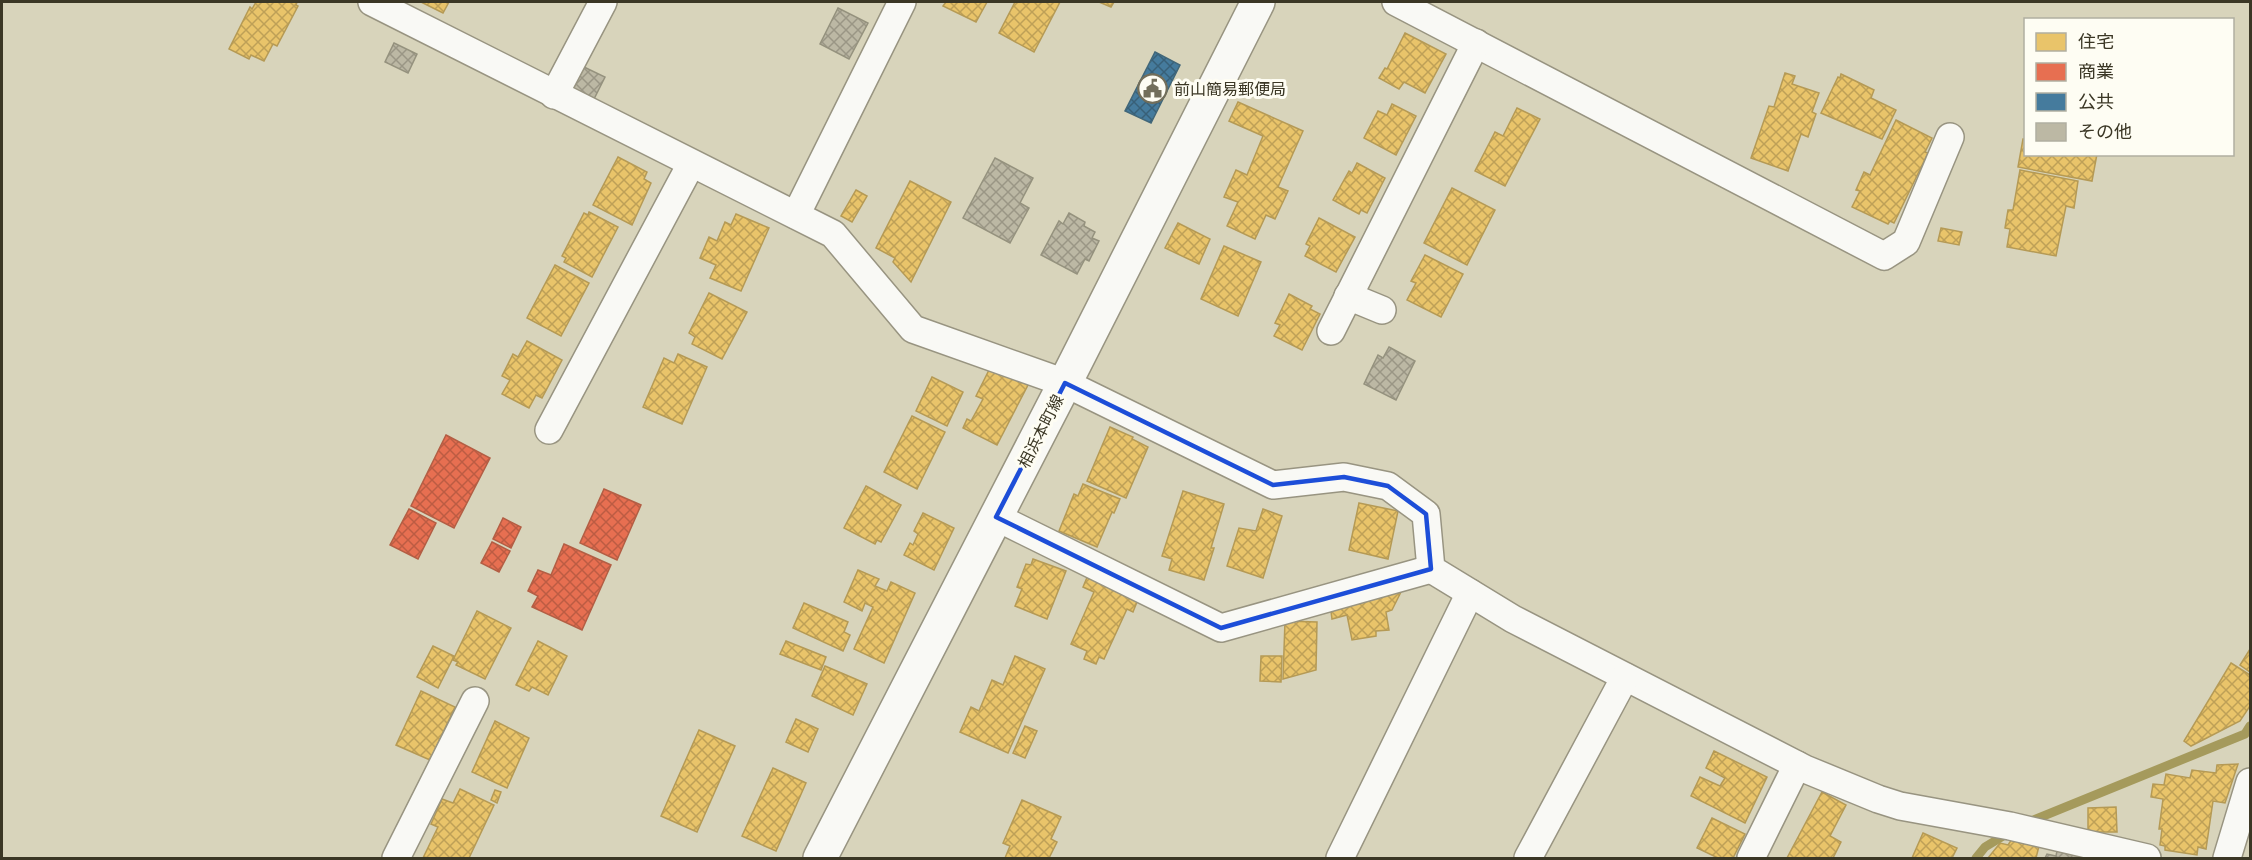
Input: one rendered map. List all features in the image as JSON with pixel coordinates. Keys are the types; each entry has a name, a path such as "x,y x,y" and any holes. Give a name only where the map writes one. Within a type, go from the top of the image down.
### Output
{"main road":[{"name":"相浜本町線","path":"820,858 1258,2"}],"street":[{"path":"372,2 833,234 913,329 1065,383 1273,485 1344,477 1388,486 1426,514 1431,569"},
{"path":"554,95 603,2"},
{"path":"796,215 902,2"},
{"path":"1396,2 1884,256 1906,242 1950,137"},
{"path":"1331,331 1476,43"},
{"path":"549,430 691,164"},
{"path":"1348,296 1382,310"},
{"path":"996,517 1221,628 1431,569 1513,619 1625,677 1797,765 1878,799 1900,806 2018,828 2147,858"},
{"path":"1340,858 1470,593"},
{"path":"1528,858 1625,677"},
{"path":"396,858 475,701"},
{"path":"1751,858 1797,765"},
{"path":"2227,858 2250,782"}],"highlighted area":[{"path":"1065,383 1273,485 1344,477 1388,486 1426,514 1431,569 1221,628 996,517"}],"building: 住宅":[{"path":"256,2 297,2 298,6 277,46 273,44 264,61 251,55 249,59 229,49 250,7 252,9"},
{"path":"421,2 449,2 443,13"},
{"path":"946,2 987,2 976,22 943,6"},
{"path":"1015,2 1060,2 1034,52 999,33"},
{"path":"1099,2 1114,2 1111,7"},
{"path":"1405,33 1446,54 1425,93 1404,82 1399,89 1379,78 1385,68 1387,69"},
{"path":"1785,73 1795,76 1792,84 1819,93 1812,112 1816,114 1808,137 1801,134 1788,171 1751,158 1769,106 1774,107"},
{"path":"1841,74 1874,90 1871,98 1896,110 1882,139 1821,113"},
{"path":"1238,102 1303,131 1278,187 1288,191 1275,219 1266,215 1255,239 1227,226 1238,202 1224,197 1236,170 1247,175 1263,136 1229,121"},
{"path":"1392,104 1416,116 1396,155 1364,138 1378,111 1387,115"},
{"path":"1517,108 1540,119 1505,186 1475,171 1495,132 1503,136"},
{"path":"1896,120 1932,138 1925,152 1928,153 1894,223 1890,221 1888,224 1852,207 1860,191 1856,190 1864,172 1870,175"},
{"path":"2023,139 2024,156 2097,156 2092,181 2018,167"},
{"path":"618,157 647,172 644,179 651,183 632,225 593,205"},
{"path":"1357,163 1385,178 1367,213 1361,210 1359,214 1333,200 1349,171 1352,173"},
{"path":"2020,170 2078,181 2074,208 2066,206 2056,256 2007,247 2010,229 2005,228 2008,210 2013,210"},
{"path":"910,181 951,202 911,282 893,262 895,258 876,248"},
{"path":"1452,188 1495,210 1467,265 1424,243"},
{"path":"856,190 867,196 852,222 841,216"},
{"path":"589,212 618,227 592,277 564,262 566,258 562,256 584,213 588,215"},
{"path":"736,214 769,228 741,291 710,278 716,265 700,258 709,237 717,241 725,222 731,225"},
{"path":"1319,218 1355,237 1336,272 1305,256 1310,246 1306,244"},
{"path":"1178,223 1210,239 1199,264 1165,248"},
{"path":"1941,228 1962,232 1959,245 1938,241"},
{"path":"1224,246 1261,262 1238,316 1201,299"},
{"path":"1425,255 1463,274 1441,317 1407,300 1416,283 1411,281"},
{"path":"555,265 589,283 561,336 527,318"},
{"path":"709,293 747,312 722,359 692,344 695,337 689,333"},
{"path":"1289,294 1312,306 1310,309 1320,314 1302,350 1274,336 1280,325 1275,323"},
{"path":"527,341 562,360 542,398 536,395 529,408 502,394 510,380 502,376 513,354 518,357"},
{"path":"678,354 707,367 682,424 643,407 664,358 674,363"},
{"path":"991,366 1028,385 997,445 963,428 967,419 971,421 983,399 976,396"},
{"path":"932,377 963,392 947,426 916,411"},
{"path":"912,416 945,432 917,489 884,472"},
{"path":"1110,427 1133,437 1132,439 1148,447 1126,498 1087,481"},
{"path":"1083,484 1120,499 1097,547 1059,531 1074,494 1078,496"},
{"path":"866,486 901,505 881,542 877,540 875,544 844,528"},
{"path":"1183,491 1224,504 1204,580 1169,570 1172,559 1162,556"},
{"path":"1359,503 1398,511 1388,559 1349,550"},
{"path":"1263,509 1282,516 1263,578 1227,566 1239,528 1256,531"},
{"path":"923,513 954,528 934,570 904,555 910,543 913,545 918,534 914,531"},
{"path":"1033,559 1066,571 1047,619 1015,606 1022,589 1017,587 1026,564 1031,565"},
{"path":"858,570 879,579 875,586 887,591 891,582 915,593 884,663 854,649 873,607 865,603 862,611 844,602"},
{"path":"1088,575 1139,597 1133,612 1127,609 1104,659 1099,657 1096,664 1084,659 1087,651 1071,644 1094,592 1083,587"},
{"path":"1404,586 1392,610 1386,612 1389,630 1376,631 1376,636 1352,640 1347,615 1332,619 1329,596"},
{"path":"804,603 848,622 844,632 850,635 843,651 793,628"},
{"path":"477,611 511,628 485,679 456,665 458,662 453,660"},
{"path":"1285,621 1317,622 1316,670 1283,679"},
{"path":"538,641 567,656 548,695 532,687 529,691 516,685"},
{"path":"786,641 826,657 821,670 780,654"},
{"path":"433,646 454,656 438,688 417,677"},
{"path":"2250,649 2250,672 2240,665"},
{"path":"1015,656 1045,669 1008,753 960,732 971,707 979,711 992,680 1003,685"},
{"path":"1261,656 1282,656 1281,682 1260,681"},
{"path":"2231,663 2250,675 2250,706 2240,721 2191,746 2184,741"},
{"path":"825,666 867,684 853,715 812,696"},
{"path":"421,691 455,707 430,760 396,745"},
{"path":"796,719 818,729 808,752 786,742"},
{"path":"495,721 529,738 507,788 472,772"},
{"path":"1025,726 1037,731 1025,758 1013,753"},
{"path":"699,730 735,746 697,832 661,816"},
{"path":"1714,751 1767,777 1745,823 1691,796 1700,777 1720,786 1725,778 1706,768"},
{"path":"2238,764 2225,803 2213,801 2206,849 2198,847 2197,855 2165,850 2165,846 2160,845 2162,829 2159,829 2163,799 2151,797 2153,784 2164,785 2166,774 2190,778 2192,770 2216,773 2217,765"},
{"path":"773,768 806,783 776,851 742,836"},
{"path":"460,789 494,805 469,858 423,858 438,827 431,824 442,799 453,803"},
{"path":"495,790 501,792 497,803 491,800"},
{"path":"1822,792 1846,805 1830,836 1841,842 1833,858 1787,858"},
{"path":"1022,800 1061,817 1051,839 1057,842 1049,858 1005,858 1010,846 1003,843"},
{"path":"2116,807 2117,832 2088,832 2088,808"},
{"path":"1712,818 1745,834 1733,858 1718,858 1697,848"},
{"path":"1923,833 1957,848 1952,858 1912,858"},
{"path":"2012,839 2039,846 2036,858 1988,858 2000,843 2008,845"}],"building: 商業":[{"path":"446,435 490,458 454,528 411,506"},
{"path":"604,489 641,505 617,560 580,543"},
{"path":"409,509 436,523 418,559 390,545"},
{"path":"503,518 521,527 511,548 493,539"},
{"path":"492,542 510,551 499,572 481,563"},
{"path":"564,544 611,565 582,630 532,607 538,596 528,591 538,570 551,575"}],"building: 公共":[{"name":"前山簡易郵便局","path":"1155,52 1180,65 1151,123 1125,111"}],"building: その他":[{"path":"838,8 868,23 849,59 820,44"},
{"path":"394,43 417,54 408,73 385,62"},
{"path":"584,67 605,77 593,101 572,90"},
{"path":"995,158 1033,178 1020,203 1029,208 1010,243 963,218"},
{"path":"1069,213 1085,222 1084,226 1095,232 1092,238 1099,241 1089,261 1085,259 1077,274 1041,255 1059,221 1063,224"},
{"path":"1389,347 1415,361 1396,400 1364,384 1378,355 1383,358"},
{"path":"2058,846 2083,853 2082,858 2045,858 2047,854 2056,856"}],"waterway":[{"path":"2026,823 2245,734 2250,726"},
{"path":"1976,858 1985,847 2008,833"}],"place":[{"name":"前山簡易郵便局","path":"1153,88"}]}
